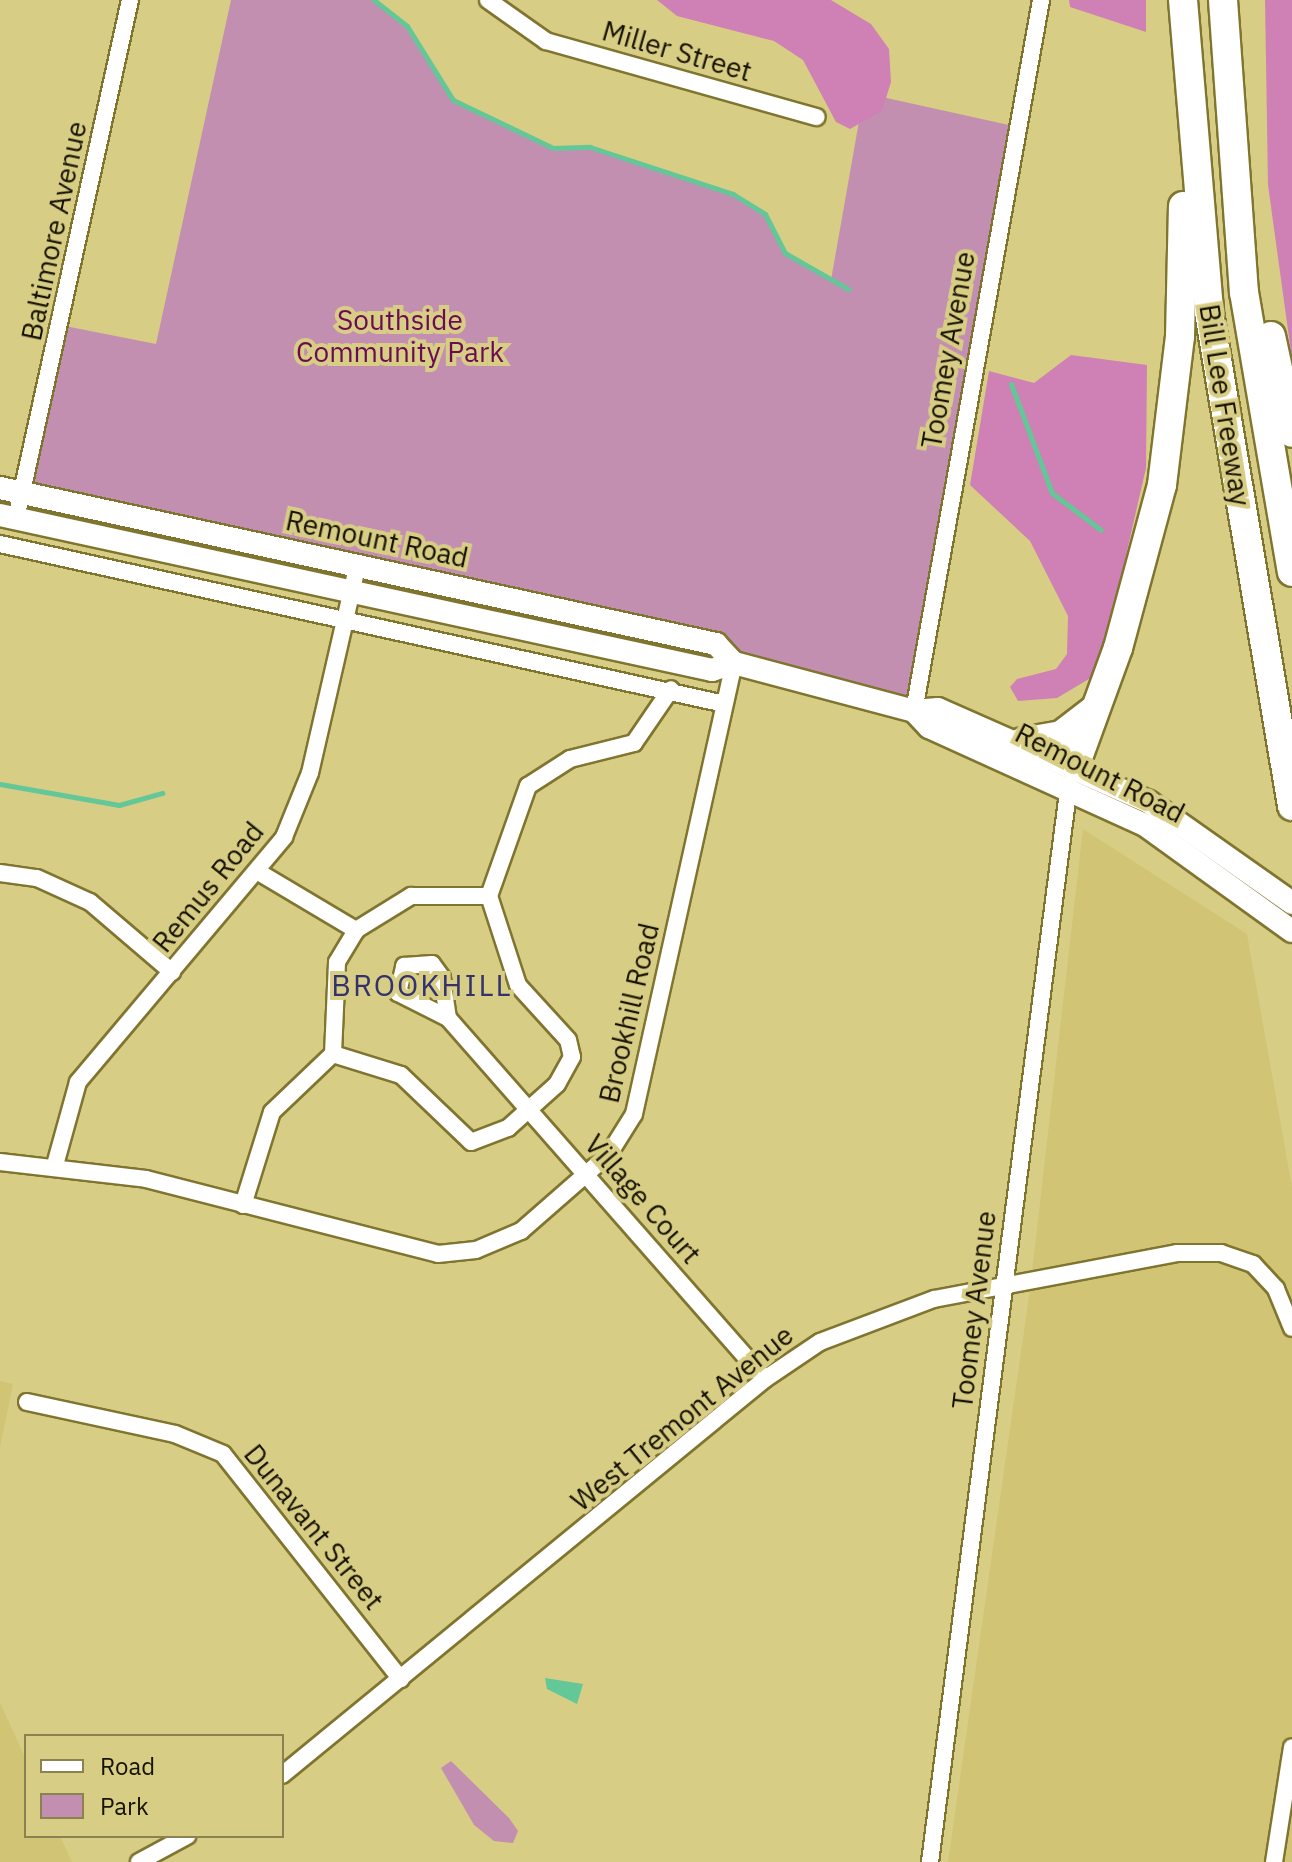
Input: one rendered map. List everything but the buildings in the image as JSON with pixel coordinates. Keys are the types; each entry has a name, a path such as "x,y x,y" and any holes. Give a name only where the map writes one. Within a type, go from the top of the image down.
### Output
{"highway":[{"name":"Bill Lee Freeway","path":"1183,0 1209,312 1292,806"},
{"name":"Bill Lee Freeway","path":"1223,0 1224,69 1244,292 1292,572"},
{"path":"1224,69 1292,433"},
{"path":"1072,776 1098,705 1170,438 1189,77"},
{"path":"1022,742 1069,731 1098,705"}],"main road":[{"name":"Remount Road","path":"0,488 716,644 734,663 914,711 938,709 1022,742 1183,848 1252,897 1292,931"},
{"name":"Remount Road","path":"8,517 712,670 734,663"},
{"name":"Remount Road","path":"914,711 929,727 1149,802 1247,866 1292,903"}],"street":[{"name":"Baltimore Avenue","path":"8,517 23,492 130,0"},
{"name":"Miller Street","path":"488,0 546,41 817,117"},
{"name":"Toomey Avenue","path":"914,711 1041,0"},
{"path":"0,544 671,689 725,704"},
{"name":"Remus Road","path":"55,1165 78,1082 260,873 299,806 357,567"},
{"name":"Brookhill Road","path":"0,1162 55,1165 451,1254 521,1231 587,1175 616,1145 638,1103 734,663"},
{"path":"333,1054 401,1075 471,1142 498,1134 531,1111 569,1066 571,1050 518,985 489,896 528,786 570,759 634,743 671,689"},
{"name":"Toomey Avenue","path":"930,1862 1009,1282 1072,776"},
{"path":"0,873 37,878 90,902 172,972"},
{"path":"260,873 356,930"},
{"path":"243,1205 272,1112 333,1054 337,962 356,930 411,896 489,896"},
{"name":"Village Court","path":"448,1018 765,1379"},
{"name":"West Tremont Avenue","path":"284,1773 765,1379 820,1342 886,1314 1009,1282 1143,1257 1221,1253 1266,1275 1292,1328"},
{"name":"Dunavant Street","path":"27,1402 175,1434 223,1454 401,1679"},
{"path":"1274,1862 1292,1747"},
{"path":"139,1862 157,1858 184,1838"}],"shaded area":[{"path":"657,0 831,0 871,24 889,49 891,82 882,111 850,129 836,122 803,60 774,41 677,16"},
{"path":"1069,0 1146,0 1146,32 1070,7"},
{"path":"1265,0 1292,0 1292,359 1268,185"},
{"path":"1071,355 1147,365 1146,468 1099,673 1057,698 1018,701 1010,687 1017,679 1056,669 1067,654 1068,616 1030,541 970,485 989,371 1034,383"},
{"path":"1083,829 1247,934 1292,1187 1292,1862 948,1862 1030,1289"},
{"path":"0,1381 13,1384 0,1448"},
{"path":"545,1678 583,1684 577,1704 547,1689"},
{"path":"0,1702 24,1756 24,1838 61,1838 72,1862 0,1862"}],"green space":[{"name":"Southside Community Park","path":"231,0 374,0 407,26 453,100 553,148 590,147 733,194 765,214 786,253 831,280 864,93 1018,127 914,711 759,669 716,644 23,492 60,325 156,344"},
{"path":"451,1761 509,1818 518,1831 513,1843 494,1841 474,1825 441,1768"}],"waterway":[{"path":"374,0 407,26 453,100 553,148 590,147 733,194 765,214 785,253 848,289"},
{"path":"1011,384 1052,493 1101,530"},
{"path":"0,784 119,805 162,793"}],"district":[{"name":"BROOKHILL","path":"422,985"}]}
